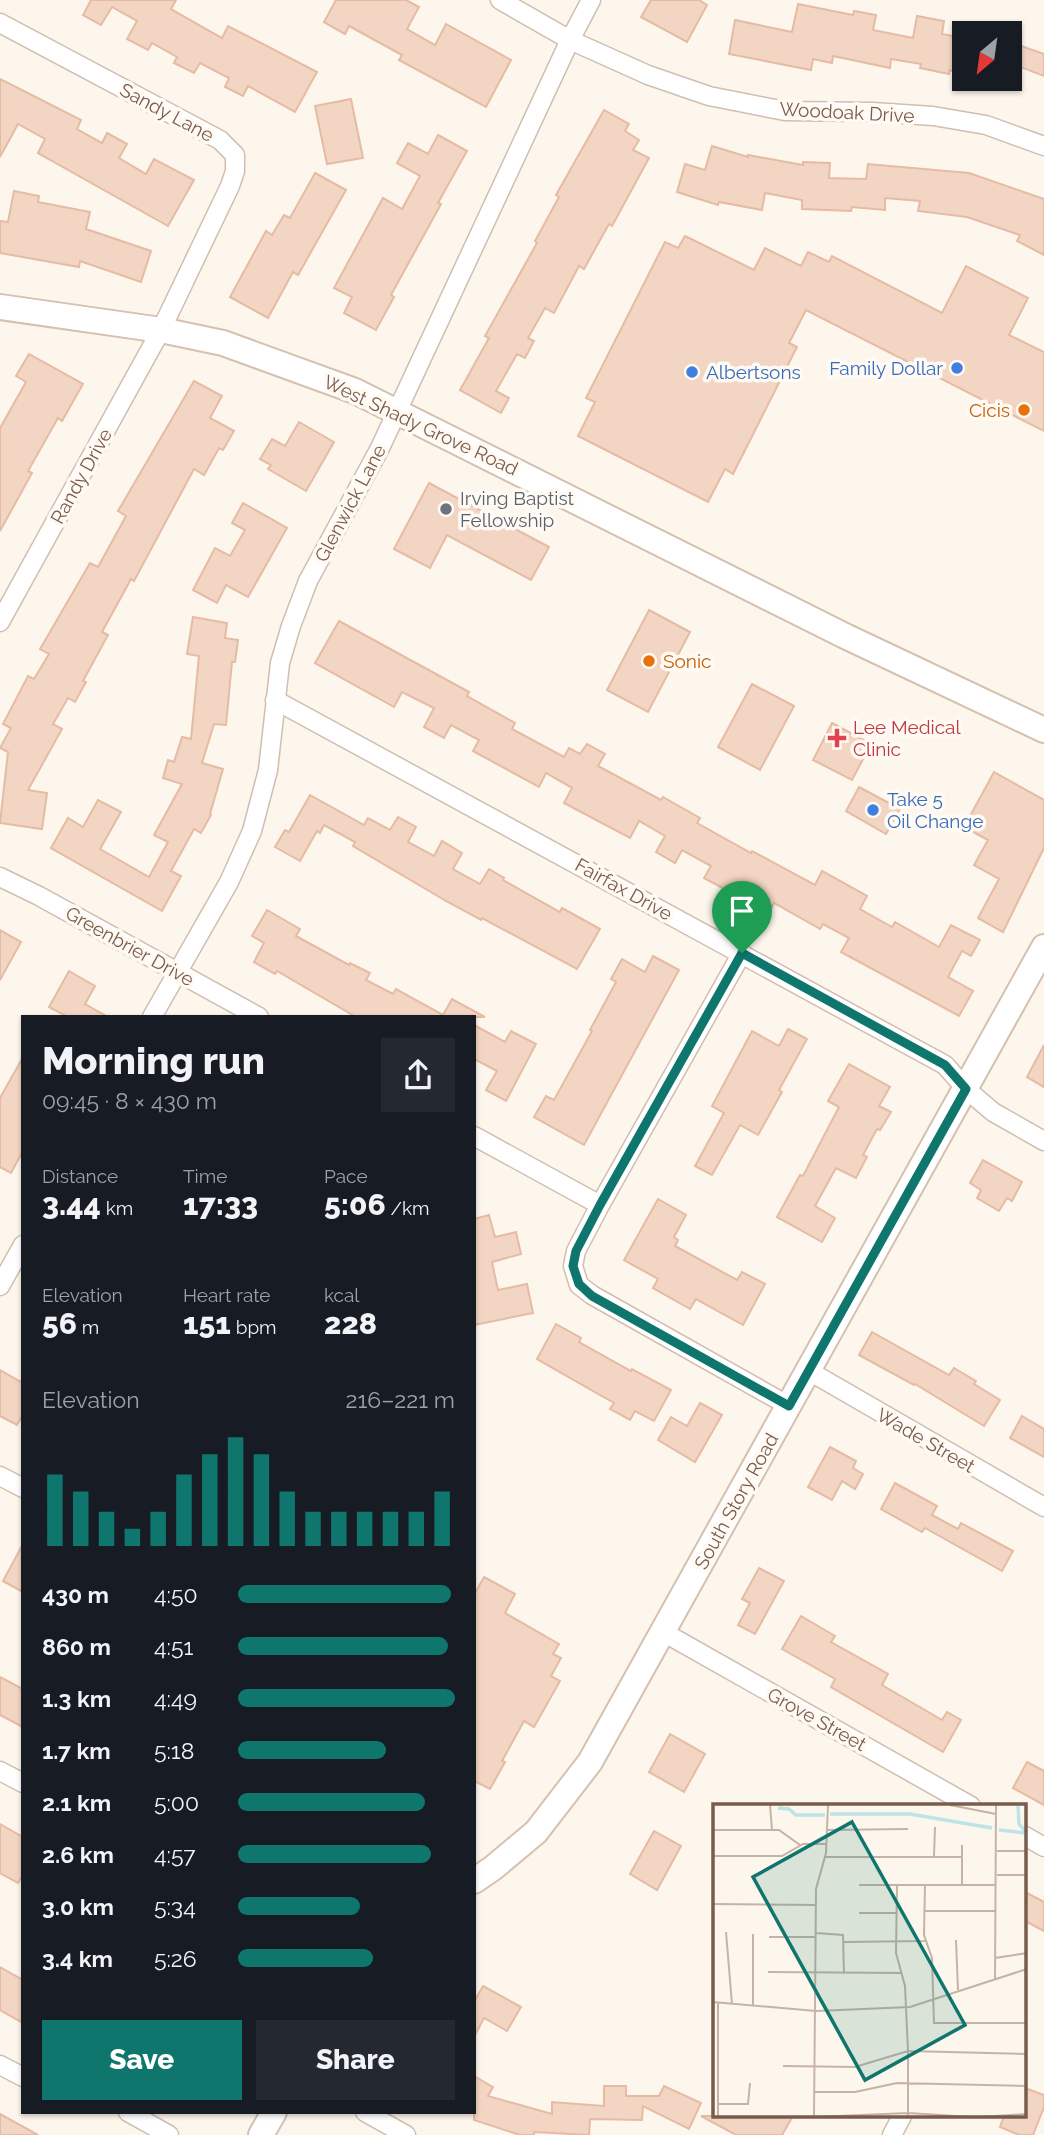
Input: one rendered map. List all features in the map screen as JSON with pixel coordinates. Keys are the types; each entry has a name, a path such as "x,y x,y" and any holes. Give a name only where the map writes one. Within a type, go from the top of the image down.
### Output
{"main road":[{"name":"West Shady Grove Road","path":"0,307 161,330 223,343 355,391 845,636 1044,730"},
{"name":"South Story Road","path":"476,1880 536,1832 590,1762 1044,947"},
{"path":"261,2135 273,2114"}],"street":[{"name":"Woodoak Drive","path":"499,0 570,40 648,75 709,96 785,111 933,116 986,125 1044,146"},
{"name":"Glenwick Lane","path":"153,1015 229,883 252,831 268,770 280,663 290,626 308,581 380,448 591,0"},
{"name":"Sandy Lane","path":"0,23 220,140 235,155 235,170 230,186 161,330"},
{"name":"Randy Drive","path":"0,622 161,330"},
{"name":"Fairfax Drive","path":"275,700 945,1065 966,1089 993,1112 1044,1141"},
{"name":"Greenbrier Drive","path":"0,877 255,1015"},
{"path":"742,953 600,1205 576,1251 573,1266 579,1284 592,1296 789,1406"},
{"path":"476,1137 600,1205"},
{"path":"0,1286 21,1249"},
{"name":"Wade Street","path":"808,1371 1044,1507"},
{"path":"0,1476 21,1487"},
{"name":"Grove Street","path":"663,1632 967,1804"},
{"path":"0,1771 21,1782"},
{"path":"1026,1837 1044,1847"},
{"path":"0,2066 21,2076"},
{"path":"132,2114 169,2135"},
{"path":"369,2114 406,2135"},
{"path":"892,2135 901,2118"}],"building":[{"path":"91,0 176,0 171,9 222,38 228,26 317,72 295,112 248,86 243,96 225,87 229,78 200,63 194,73 174,63 177,57 152,43 148,50 127,39 137,21 112,7 101,25 83,15"},
{"path":"336,0 406,0 419,7 407,29 435,45 446,24 511,60 486,107 399,60 402,55 349,26 345,34 324,22"},
{"path":"651,0 699,0 707,5 687,42 641,17"},
{"path":"798,4 853,15 854,11 876,15 873,30 913,38 917,16 944,21 942,34 952,36 952,71 949,74 920,68 921,64 891,59 890,68 833,56 832,63 813,59 811,70 729,54 735,20 792,32"},
{"path":"1022,46 1044,54 1044,76 1022,68"},
{"path":"0,79 81,120 77,129 102,143 107,133 127,144 119,158 146,174 154,159 194,180 168,226 38,153 45,139 18,124 0,157"},
{"path":"351,99 363,158 327,164 315,106"},
{"path":"604,110 629,124 625,131 639,140 633,150 649,158 612,226 609,224 584,269 579,266 554,313 545,308 528,338 534,341 525,358 517,354 496,391 509,398 501,413 460,390 489,338 485,336 537,243 535,241 559,197 556,195"},
{"path":"438,135 467,151 391,295 394,297 376,330 344,313 352,297 334,288 383,198 402,209 420,176 397,163 408,143 428,154"},
{"path":"712,146 748,157 803,165 803,162 830,163 829,178 866,179 868,164 969,173 1044,199 1044,255 1017,241 1020,235 967,217 918,211 920,201 885,198 885,210 852,207 851,211 802,209 802,200 765,193 762,210 719,202 718,205 677,192 685,164 705,170"},
{"path":"315,173 346,190 298,275 293,272 268,318 230,297 266,231 272,235 284,215 290,218"},
{"path":"14,191 39,196 38,202 90,212 86,229 151,251 141,282 80,261 79,267 0,253 0,221 8,222"},
{"path":"685,236 754,270 765,248 801,266 808,252 829,262 832,256 942,313 966,266 1028,298 1009,335 1044,352 1044,431 806,310 789,343 797,347 733,474 725,469 708,502 578,436 595,402 586,398 665,242 678,248"},
{"path":"29,354 83,384 62,421 58,418 28,471 32,473 0,531 0,428 26,382 16,376"},
{"path":"194,381 222,396 210,418 234,431 223,450 219,448 204,475 194,469 134,581 131,579 102,632 108,635 83,681 86,682 75,702 68,698 53,724 62,729 28,790 47,793 42,829 0,823 8,752 0,748 11,728 3,724 28,676 34,679 49,654 40,649 90,563 98,567 126,516 118,511"},
{"path":"299,422 334,442 306,491 268,469 271,465 260,459 272,439 285,446"},
{"name":"Irving Baptist Fellowship","path":"429,483 549,547 531,580 447,535 430,568 394,549"},
{"path":"243,503 287,528 248,597 226,585 217,603 193,590 215,548 230,556 245,530 232,523"},
{"name":"Sonic","path":"649,610 690,632 648,712 607,690"},
{"path":"193,617 227,623 225,638 238,640 235,662 232,662 226,725 214,724 202,763 223,769 211,815 201,833 194,829 171,871 181,876 162,911 51,848 68,818 83,827 98,800 121,812 100,849 149,877 168,842 154,835 182,784 163,778 168,760 174,762 182,737 191,739 199,656 187,654"},
{"path":"339,621 469,692 467,696 515,723 512,729 564,757 569,748 580,754 587,744 605,754 598,766 700,818 697,823 751,853 752,851 815,885 822,871 867,896 860,909 892,927 895,922 939,947 951,925 980,940 971,956 962,951 948,977 973,991 959,1016 841,952 849,938 823,924 820,929 774,903 769,913 704,878 711,866 682,850 675,863 656,852 665,836 639,821 630,838 564,803 572,788 546,773 539,787 473,751 479,740 451,725 444,738 424,727 434,708 402,692 394,707 315,663"},
{"path":"752,684 794,706 760,770 718,747"},
{"path":"832,723 871,744 852,780 813,760"},
{"path":"994,772 1044,800 1044,848 1003,932 978,918 999,879 974,865 988,840 964,827"},
{"name":"Take 5 Oil Change","path":"859,787 900,809 886,834 846,811"},
{"path":"310,795 364,825 368,818 390,830 398,817 416,827 408,842 434,856 442,841 462,853 453,869 480,884 489,869 504,878 503,880 560,912 562,908 600,929 577,969 446,901 353,846 355,842 324,825 320,833 317,831 300,861 275,847 285,830 289,832"},
{"path":"267,910 300,929 296,936 349,965 350,963 370,973 366,980 393,994 396,989 443,1015 353,1015 277,971 275,974 254,962 264,943 252,936"},
{"path":"0,930 21,942 0,980"},
{"path":"653,956 679,970 584,1145 534,1117 546,1096 554,1100 616,982 611,979 622,959 645,972"},
{"path":"69,971 95,986 85,1004 104,1015 64,1015 49,1007"},
{"path":"452,999 485,1017 476,1015 443,1015"},
{"path":"476,1026 505,1042 511,1031 536,1044 506,1101 486,1090 497,1071 476,1060"},
{"path":"788,1029 807,1039 758,1135 740,1125 712,1175 695,1166 724,1113 712,1106 752,1031 779,1046"},
{"path":"1044,1045 1044,1087 1027,1077"},
{"path":"21,1061 21,1155 11,1173 0,1167 0,1098"},
{"path":"849,1064 890,1087 879,1106 891,1112 880,1130 877,1129 863,1155 867,1157 856,1178 836,1168 815,1206 835,1218 822,1242 777,1217 800,1175 803,1176 839,1107 828,1101"},
{"path":"983,1160 1022,1182 1012,1201 1007,1198 999,1211 977,1198 981,1190 970,1183"},
{"path":"658,1199 686,1215 674,1237 678,1240 675,1246 737,1280 742,1272 765,1284 743,1325 696,1299 690,1309 653,1288 658,1279 624,1260"},
{"path":"489,1215 495,1237 516,1232 521,1254 492,1262 498,1290 527,1284 533,1313 476,1325 476,1218"},
{"path":"556,1324 581,1338 579,1342 671,1390 654,1421 635,1411 630,1420 610,1409 614,1403 537,1359"},
{"path":"872,1332 949,1375 954,1368 1000,1400 984,1426 915,1384 859,1355"},
{"path":"0,1370 21,1382 21,1418 17,1425 0,1416"},
{"path":"700,1403 722,1415 695,1462 658,1440 671,1417 687,1426"},
{"path":"1022,1416 1044,1429 1044,1457 1010,1438"},
{"path":"830,1447 856,1461 853,1468 863,1474 855,1489 842,1481 832,1500 808,1487"},
{"path":"895,1483 937,1506 932,1515 958,1529 961,1523 1013,1551 1002,1571 925,1528 922,1532 881,1509"},
{"path":"21,1548 21,1591 3,1581"},
{"path":"759,1568 784,1581 755,1634 738,1625 750,1603 742,1599"},
{"path":"484,1577 515,1594 505,1613 559,1644 553,1654 561,1658 551,1676 560,1681 534,1727 524,1721 490,1789 476,1782 476,1591"},
{"path":"801,1616 835,1636 831,1642 888,1674 882,1685 942,1720 947,1712 961,1720 943,1752 831,1687 835,1679 782,1649"},
{"path":"0,1677 21,1688 21,1726 0,1715"},
{"path":"670,1734 705,1754 684,1792 649,1772"},
{"path":"1027,1762 1044,1771 1044,1805 1013,1788"},
{"path":"0,1824 21,1836 21,1878 18,1883 0,1873"},
{"path":"654,1831 681,1846 657,1890 630,1874"},
{"path":"1026,1893 1044,1902 1044,1931 1026,1922"},
{"path":"0,1967 21,1979 21,2022 0,2010"},
{"path":"483,1986 521,2007 507,2031 484,2018 476,2033 476,1998"},
{"path":"476,2077 493,2087 488,2096 552,2114 552,2102 604,2106 604,2086 626,2086 626,2096 659,2096 664,2086 701,2103 689,2129 643,2106 642,2120 590,2119 589,2135 534,2132 534,2135 520,2135 474,2120"},
{"path":"1026,2088 1044,2095 1044,2107 1033,2135 1019,2135 1000,2127 1003,2118 1026,2118"},
{"path":"0,2114 38,2135 0,2135"},
{"path":"701,2116 792,2118 782,2135 736,2135"}],"place":[{"name":"Family Dollar","path":"957,368"},
{"name":"Albertsons","path":"692,372"},
{"name":"Cicis","path":"1024,410"},
{"name":"Irving Baptist Fellowship","path":"446,509"},
{"name":"Sonic","path":"649,661"},
{"name":"Lee Medical Clinic","path":"837,738"},
{"name":"Take 5 Oil Change","path":"873,810"}],"route":[{"path":"742,953 945,1065 966,1089 789,1406 592,1296 579,1284 573,1266 576,1251 600,1205 742,953"}]}
